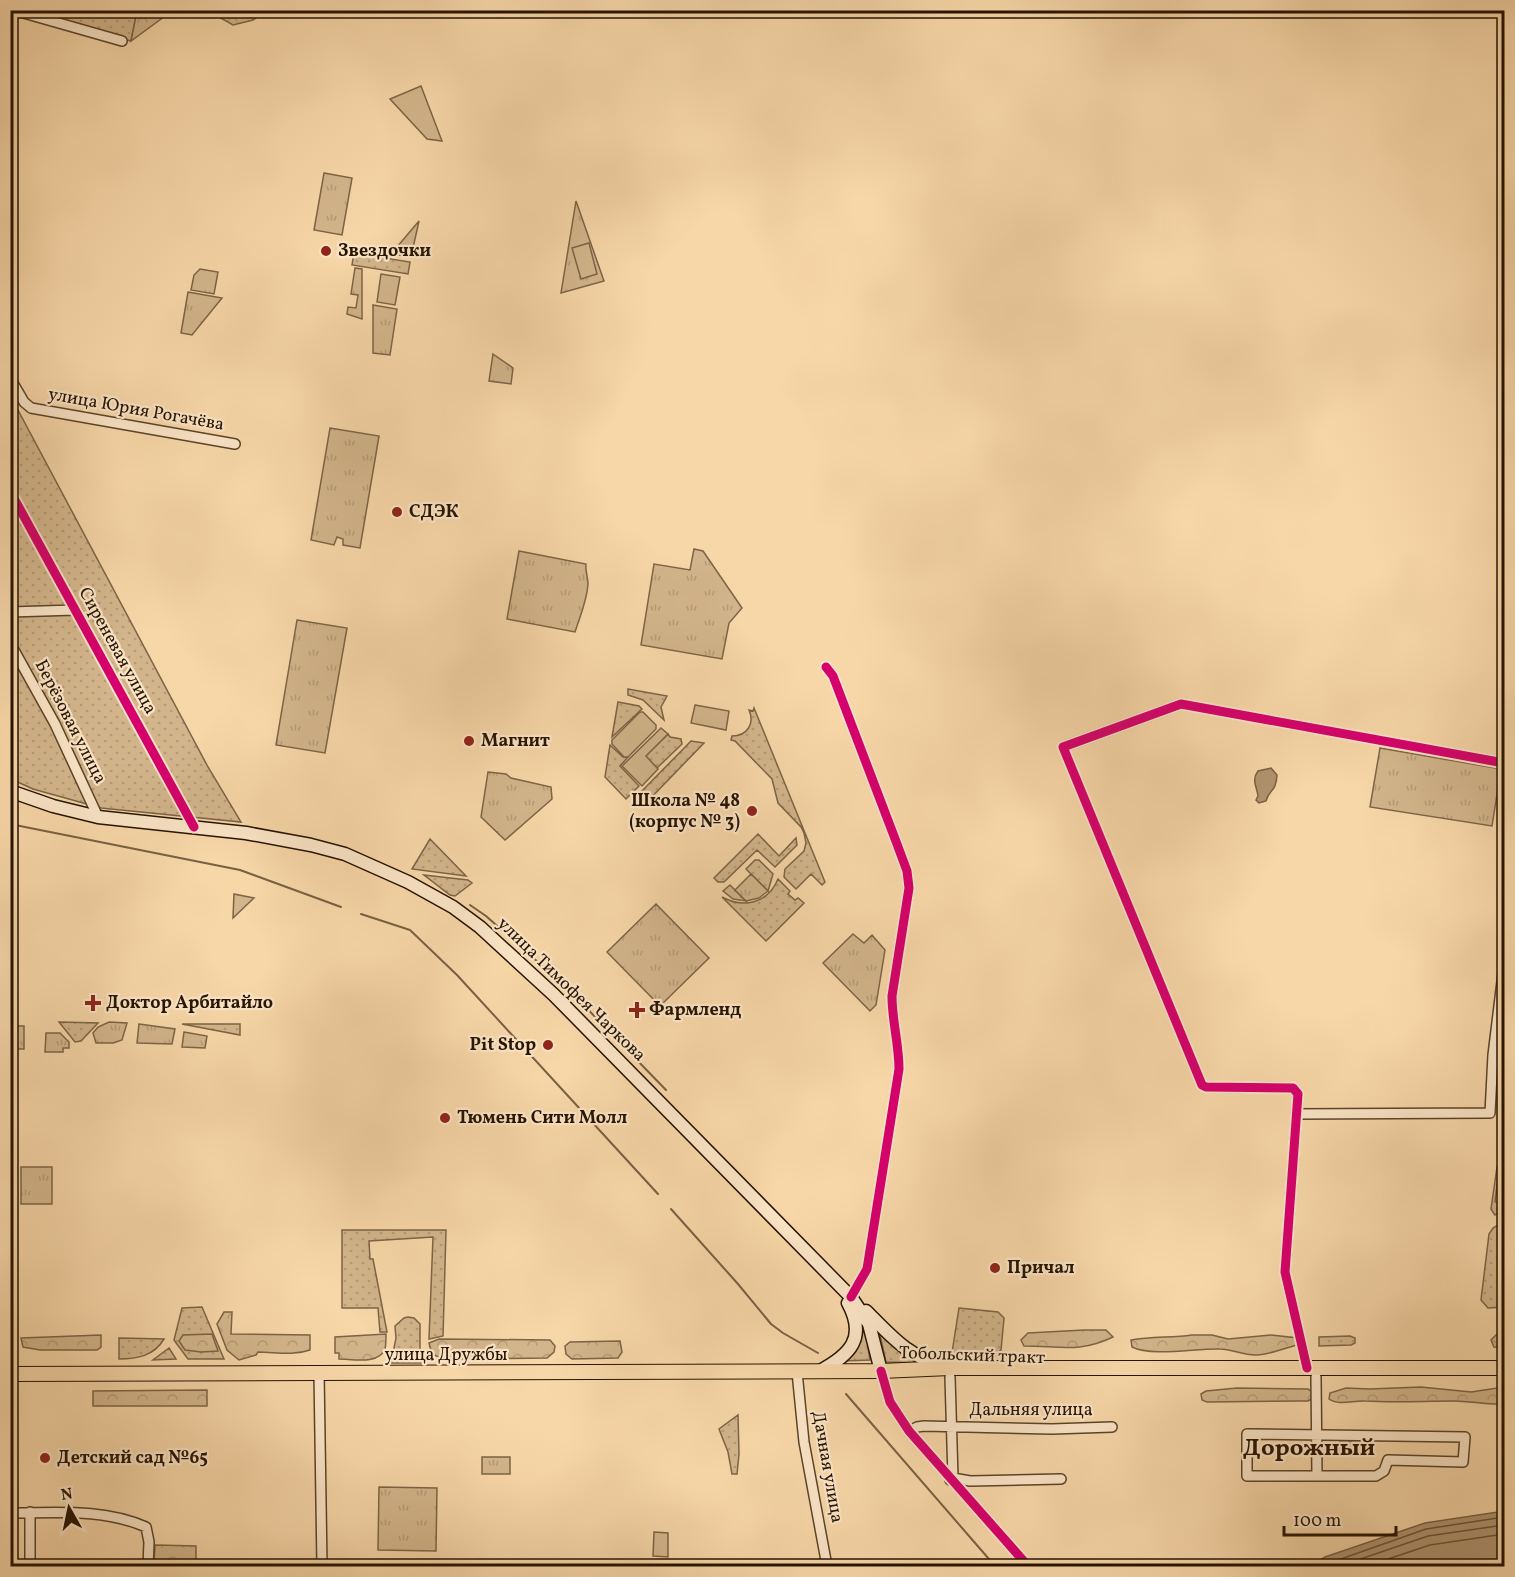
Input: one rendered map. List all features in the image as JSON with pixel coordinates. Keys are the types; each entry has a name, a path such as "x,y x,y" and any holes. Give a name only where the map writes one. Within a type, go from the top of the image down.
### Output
{"main road":[{"name":"улица Тимофея Чаркова","path":"10,791 52,806 98,817 281,838 345,854 408,882 453,907 480,927 554,995 851,1297 869,1324 881,1371"},
{"path":"820,1371 846,1355 855,1339 856,1323 852,1309 835,1282"},
{"path":"851,1297 904,1349 950,1372"},
{"name":"Тобольский тракт","path":"881,1371 1312,1372 1504,1368"},
{"name":"улица Дружбы","path":"10,1374 881,1371"},
{"name":"Тобольский тракт","path":"1312,1372 1504,1377"}],"street":[{"path":"13,10 122,41"},
{"name":"улица Юрия Рогачёва","path":"10,378 24,402 31,408 235,444"},
{"name":"Сиреневая улица","path":"10,491 194,827"},
{"path":"10,612 75,610"},
{"name":"Берёзовая улица","path":"10,643 55,724 98,817"},
{"path":"826,667 833,676 897,844 907,871 909,888 892,996 892,1012 899,1046 898,1070 867,1269 851,1297"},
{"path":"1317,1476 1312,1372 1285,1272 1298,1094 1293,1088 1206,1087 1202,1085 1063,747 1181,705 1187,705 1504,763"},
{"path":"1296,1114 1490,1113 1504,965"},
{"path":"881,1371 890,1402 909,1431 1028,1566"},
{"name":"Дачная улица","path":"797,1372 804,1442 827,1566"},
{"name":"Дальняя улица","path":"950,1372 952,1479"},
{"path":"319,1373 322,1566"},
{"name":"Дальняя улица","path":"909,1431 924,1426 1052,1429 1112,1427"},
{"path":"1246,1434 1465,1437 1463,1462 1388,1460 1384,1471 1376,1476 1317,1476 1247,1476 1246,1434"},
{"path":"952,1479 970,1481 1061,1479"},
{"path":"30,1512 30,1566"},
{"path":"10,1513 85,1513 127,1519 146,1527 149,1542 148,1566"}],"green space":[{"path":"137,10 172,11 131,41"},
{"path":"266,10 253,20 233,25 208,11"},
{"path":"14,11 137,11 131,41"},
{"path":"421,86 442,141 427,139 390,99"},
{"path":"324,173 352,178 342,235 314,230"},
{"path":"576,201 604,281 561,293"},
{"path":"419,221 411,257 391,254"},
{"path":"589,243 597,274 581,279 572,248"},
{"path":"354,253 410,262 408,274 352,265"},
{"path":"355,268 362,269 362,319 347,314 348,307 356,308 358,295 351,294"},
{"path":"200,269 218,272 214,294 191,290 194,275"},
{"path":"381,274 400,277 395,305 377,302"},
{"path":"188,292 222,298 192,335 181,333"},
{"path":"373,305 397,309 390,355 373,353"},
{"path":"493,354 513,368 511,384 489,381"},
{"path":"10,395 208,767 241,822 101,808 33,789 11,779"},
{"path":"330,428 379,436 360,548 343,545 343,539 337,537 334,545 311,540"},
{"path":"694,549 703,551 742,608 729,623 722,659 641,645 654,564 690,570"},
{"path":"519,551 586,564 587,590 575,632 507,619"},
{"path":"297,620 347,628 325,753 276,745"},
{"path":"628,689 667,696 661,707 664,720 643,700 628,695"},
{"path":"618,702 639,706 642,709 612,737"},
{"path":"695,705 729,711 726,730 691,723"},
{"path":"754,708 825,882 822,885 811,874 796,889 784,877 785,869 804,851 806,843 804,833 778,803 772,779 735,741 731,740 732,736 746,731 751,720 749,710 753,711"},
{"path":"640,712 643,712 656,725 656,729 628,757 624,757 612,744 612,740"},
{"path":"661,728 668,734 646,756 658,769 642,786 622,766"},
{"path":"668,734 670,737 681,739 682,744 657,768 645,756"},
{"path":"691,741 704,743 643,806 638,802 638,795"},
{"path":"610,745 623,757 628,757 620,766 639,786 626,799 605,777"},
{"path":"1380,748 1501,769 1492,826 1370,807"},
{"path":"488,772 506,774 511,778 551,787 552,799 505,840 481,817"},
{"path":"758,834 779,856 796,838 797,845 775,867 757,850 724,882 718,882 714,878"},
{"path":"430,839 466,876 412,869"},
{"path":"755,860 759,860 773,874 768,891 746,869"},
{"path":"751,874 768,891 759,898 746,901 735,890"},
{"path":"424,875 468,880 472,883 455,896 450,895"},
{"path":"778,879 790,891 788,894 804,903 766,941 722,897 739,903 754,902 768,894"},
{"path":"730,885 746,901 733,899 723,891"},
{"path":"234,894 254,898 233,918"},
{"path":"656,904 709,958 660,1006 607,952"},
{"path":"853,934 864,943 872,935 885,950 876,1005 870,1011 823,963"},
{"path":"59,1022 98,1023 81,1041 75,1042"},
{"path":"109,1022 127,1023 122,1040 113,1043 96,1043 93,1033 98,1027"},
{"path":"139,1024 175,1029 172,1044 137,1043"},
{"path":"182,1024 240,1024 240,1035"},
{"path":"11,1026 24,1026 24,1049 11,1049"},
{"path":"184,1032 207,1036 205,1048 182,1047"},
{"path":"46,1033 60,1033 69,1042 69,1048 63,1048 63,1052 45,1052"},
{"path":"1504,1158 1504,1169 1499,1169 1495,1202 1501,1203 1499,1213 1495,1215 1491,1209 1497,1167"},
{"path":"21,1167 52,1167 52,1204 21,1204"},
{"path":"1498,1225 1504,1225 1504,1307 1488,1308 1481,1300 1489,1234"},
{"path":"342,1230 446,1230 443,1336 429,1339 433,1237 369,1241 370,1259 373,1259 387,1332 380,1332 378,1308 342,1308"},
{"path":"202,1307 224,1359 188,1359 174,1340 182,1308"},
{"path":"959,1308 998,1312 1004,1318 1001,1350 992,1359 951,1359"},
{"path":"224,1312 232,1312 231,1334 310,1335 310,1350 291,1353 258,1352 256,1355 239,1360 227,1350 217,1324"},
{"path":"856,1314 866,1335 870,1360 843,1361"},
{"path":"408,1317 414,1318 420,1324 420,1348 425,1363 391,1363 396,1338 395,1326"},
{"path":"879,1330 922,1363 886,1362"},
{"path":"1106,1330 1113,1337 1090,1345 1070,1348 1024,1346 1021,1340 1028,1333"},
{"path":"212,1334 218,1351 185,1350 179,1341 183,1335"},
{"path":"386,1334 385,1349 377,1357 365,1360 339,1359 339,1353 335,1353 335,1337"},
{"path":"1497,1334 1504,1336 1504,1348 1494,1347 1491,1340"},
{"path":"101,1335 101,1347 97,1350 40,1350 23,1347 21,1338"},
{"path":"1212,1335 1228,1339 1271,1335 1298,1338 1297,1345 1257,1355 1220,1349 1141,1350 1132,1347 1131,1340"},
{"path":"1350,1336 1355,1338 1355,1343 1351,1345 1319,1346 1319,1337"},
{"path":"119,1338 164,1339 150,1353 119,1359"},
{"path":"439,1339 550,1340 555,1346 554,1352 547,1358 446,1359 434,1354 430,1347 429,1343"},
{"path":"620,1341 622,1352 618,1358 572,1359 566,1354 565,1346 570,1342"},
{"path":"169,1348 176,1359 153,1360"},
{"path":"1421,1387 1471,1392 1504,1387 1504,1404 1454,1401 1342,1402 1329,1399 1330,1393 1346,1388"},
{"path":"1237,1388 1308,1389 1313,1393 1313,1398 1308,1401 1207,1402 1202,1400 1201,1394 1206,1391"},
{"path":"207,1390 207,1406 93,1406 93,1391"},
{"path":"738,1415 737,1474 732,1474 728,1452 719,1429"},
{"path":"1340,1441 1363,1441 1363,1455 1340,1455"},
{"path":"482,1457 510,1457 510,1474 482,1474"},
{"path":"379,1487 437,1488 436,1551 378,1550"},
{"path":"654,1532 668,1533 668,1557 653,1556"},
{"path":"155,1545 196,1546 196,1566 154,1566"}],"water":[{"path":"1271,768 1277,775 1274,788 1266,801 1259,803 1256,800 1258,796 1256,774 1258,771"},
{"path":"1504,1511 1504,1565 1310,1566 1325,1557 1425,1523"}],"waterway":[{"path":"10,824 240,870 341,907"},
{"path":"470,905 486,916 557,979"},
{"path":"361,914 410,930 457,975 658,1194"},
{"path":"571,992 666,1090"},
{"path":"671,1209 771,1324 818,1353"},
{"path":"846,1394 995,1566"}],"cycle path":[{"path":"10,491 194,827"},
{"path":"826,667 833,676 897,844 907,871 909,888 892,996 899,1069 867,1269 851,1297"},
{"path":"1307,1368 1285,1272 1298,1094 1293,1088 1206,1087 1202,1085 1063,747 1181,704 1504,763"},
{"path":"881,1371 890,1402 909,1431 1028,1566"}],"place":[{"name":"Звездочки","path":"326,251"},
{"name":"СДЭК","path":"397,512"},
{"name":"Магнит","path":"469,741"},
{"name":"Школа № 48 (корпус № 3)","path":"752,811"},
{"name":"Доктор Арбитайло","path":"93,1003"},
{"name":"Фармленд","path":"637,1010"},
{"name":"Pit Stop","path":"548,1045"},
{"name":"Тюмень Сити Молл","path":"445,1118"},
{"name":"Причал","path":"995,1268"},
{"name":"Детский сад №65","path":"45,1458"}],"district":[{"name":"Дорожный","path":"1309,1449"}]}
